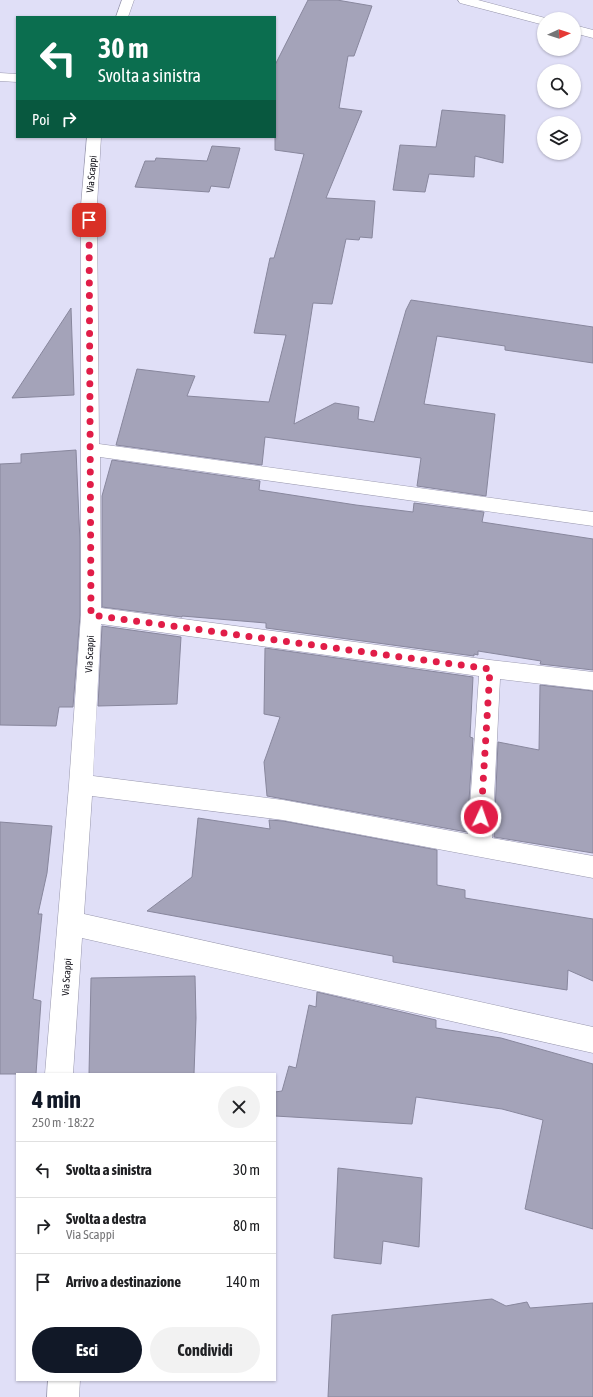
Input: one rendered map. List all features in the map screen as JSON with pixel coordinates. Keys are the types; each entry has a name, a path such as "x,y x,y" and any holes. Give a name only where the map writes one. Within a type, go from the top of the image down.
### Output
{"street":[{"path":"122,16 128,0"},
{"path":"464,0 537,19"},
{"path":"581,31 593,34"},
{"path":"0,77 16,78"},
{"name":"Via Scappi","path":"59,1073 91,615 89,205 94,138"},
{"path":"91,449 593,519"},
{"path":"91,615 593,682"},
{"path":"479,847 490,669"},
{"path":"80,785 284,810 593,867"},
{"path":"70,922 593,1040"},
{"path":"63,1397 64,1381"}],"building":[{"path":"308,0 337,0 372,6 354,56 348,56 339,108 362,111 326,198 375,201 372,238 360,237 359,240 346,239 332,304 313,303 294,424 335,403 359,407 358,419 374,422 406,310 411,300 593,327 593,363 505,350 505,346 437,336 424,404 495,414 486,496 417,486 421,458 265,437 262,465 116,445 137,369 195,376 187,396 269,402 286,335 254,333 270,258 274,258 304,154 275,150 276,63"},
{"path":"442,110 505,115 503,163 475,156 474,177 429,174 425,192 393,190 400,145 436,147"},
{"path":"212,146 240,148 229,188 211,186 209,192 135,187 145,161 155,161 156,158 207,161"},
{"path":"71,308 74,395 12,398"},
{"path":"76,450 80,542 80,615 73,707 59,707 56,726 0,725 0,464 21,463 21,454"},
{"path":"112,460 260,481 259,490 356,505 413,512 414,503 484,512 482,522 593,539 593,670 540,664 541,661 478,651 478,655 474,654 474,656 266,628 266,623 182,617 102,607 102,496"},
{"path":"102,626 181,637 177,704 98,706"},
{"path":"265,648 473,677 470,737 473,738 467,832 267,796 264,762 280,717 264,714"},
{"path":"540,685 593,691 593,853 494,837 498,742 539,750"},
{"path":"198,818 270,829 269,820 283,821 437,850 437,885 465,890 465,898 593,919 593,981 568,970 567,990 393,962 393,956 147,911 192,877"},
{"path":"0,822 52,826 47,873 38,914 42,914 33,999 41,1001 36,1073 0,1074"},
{"path":"195,976 196,1018 194,1073 89,1073 91,978"},
{"path":"317,992 436,1020 436,1028 501,1038 593,1064 593,1229 525,1209 543,1120 502,1109 416,1097 412,1124 276,1116 276,1092 282,1091 289,1066 296,1068 309,1005 316,1007"},
{"path":"338,1168 422,1178 419,1247 383,1241 381,1264 334,1258"},
{"path":"492,1299 506,1306 527,1302 530,1308 593,1303 593,1397 328,1397 332,1315"}],"route":[{"path":"89,220 91,615 490,669 481,817"}]}
